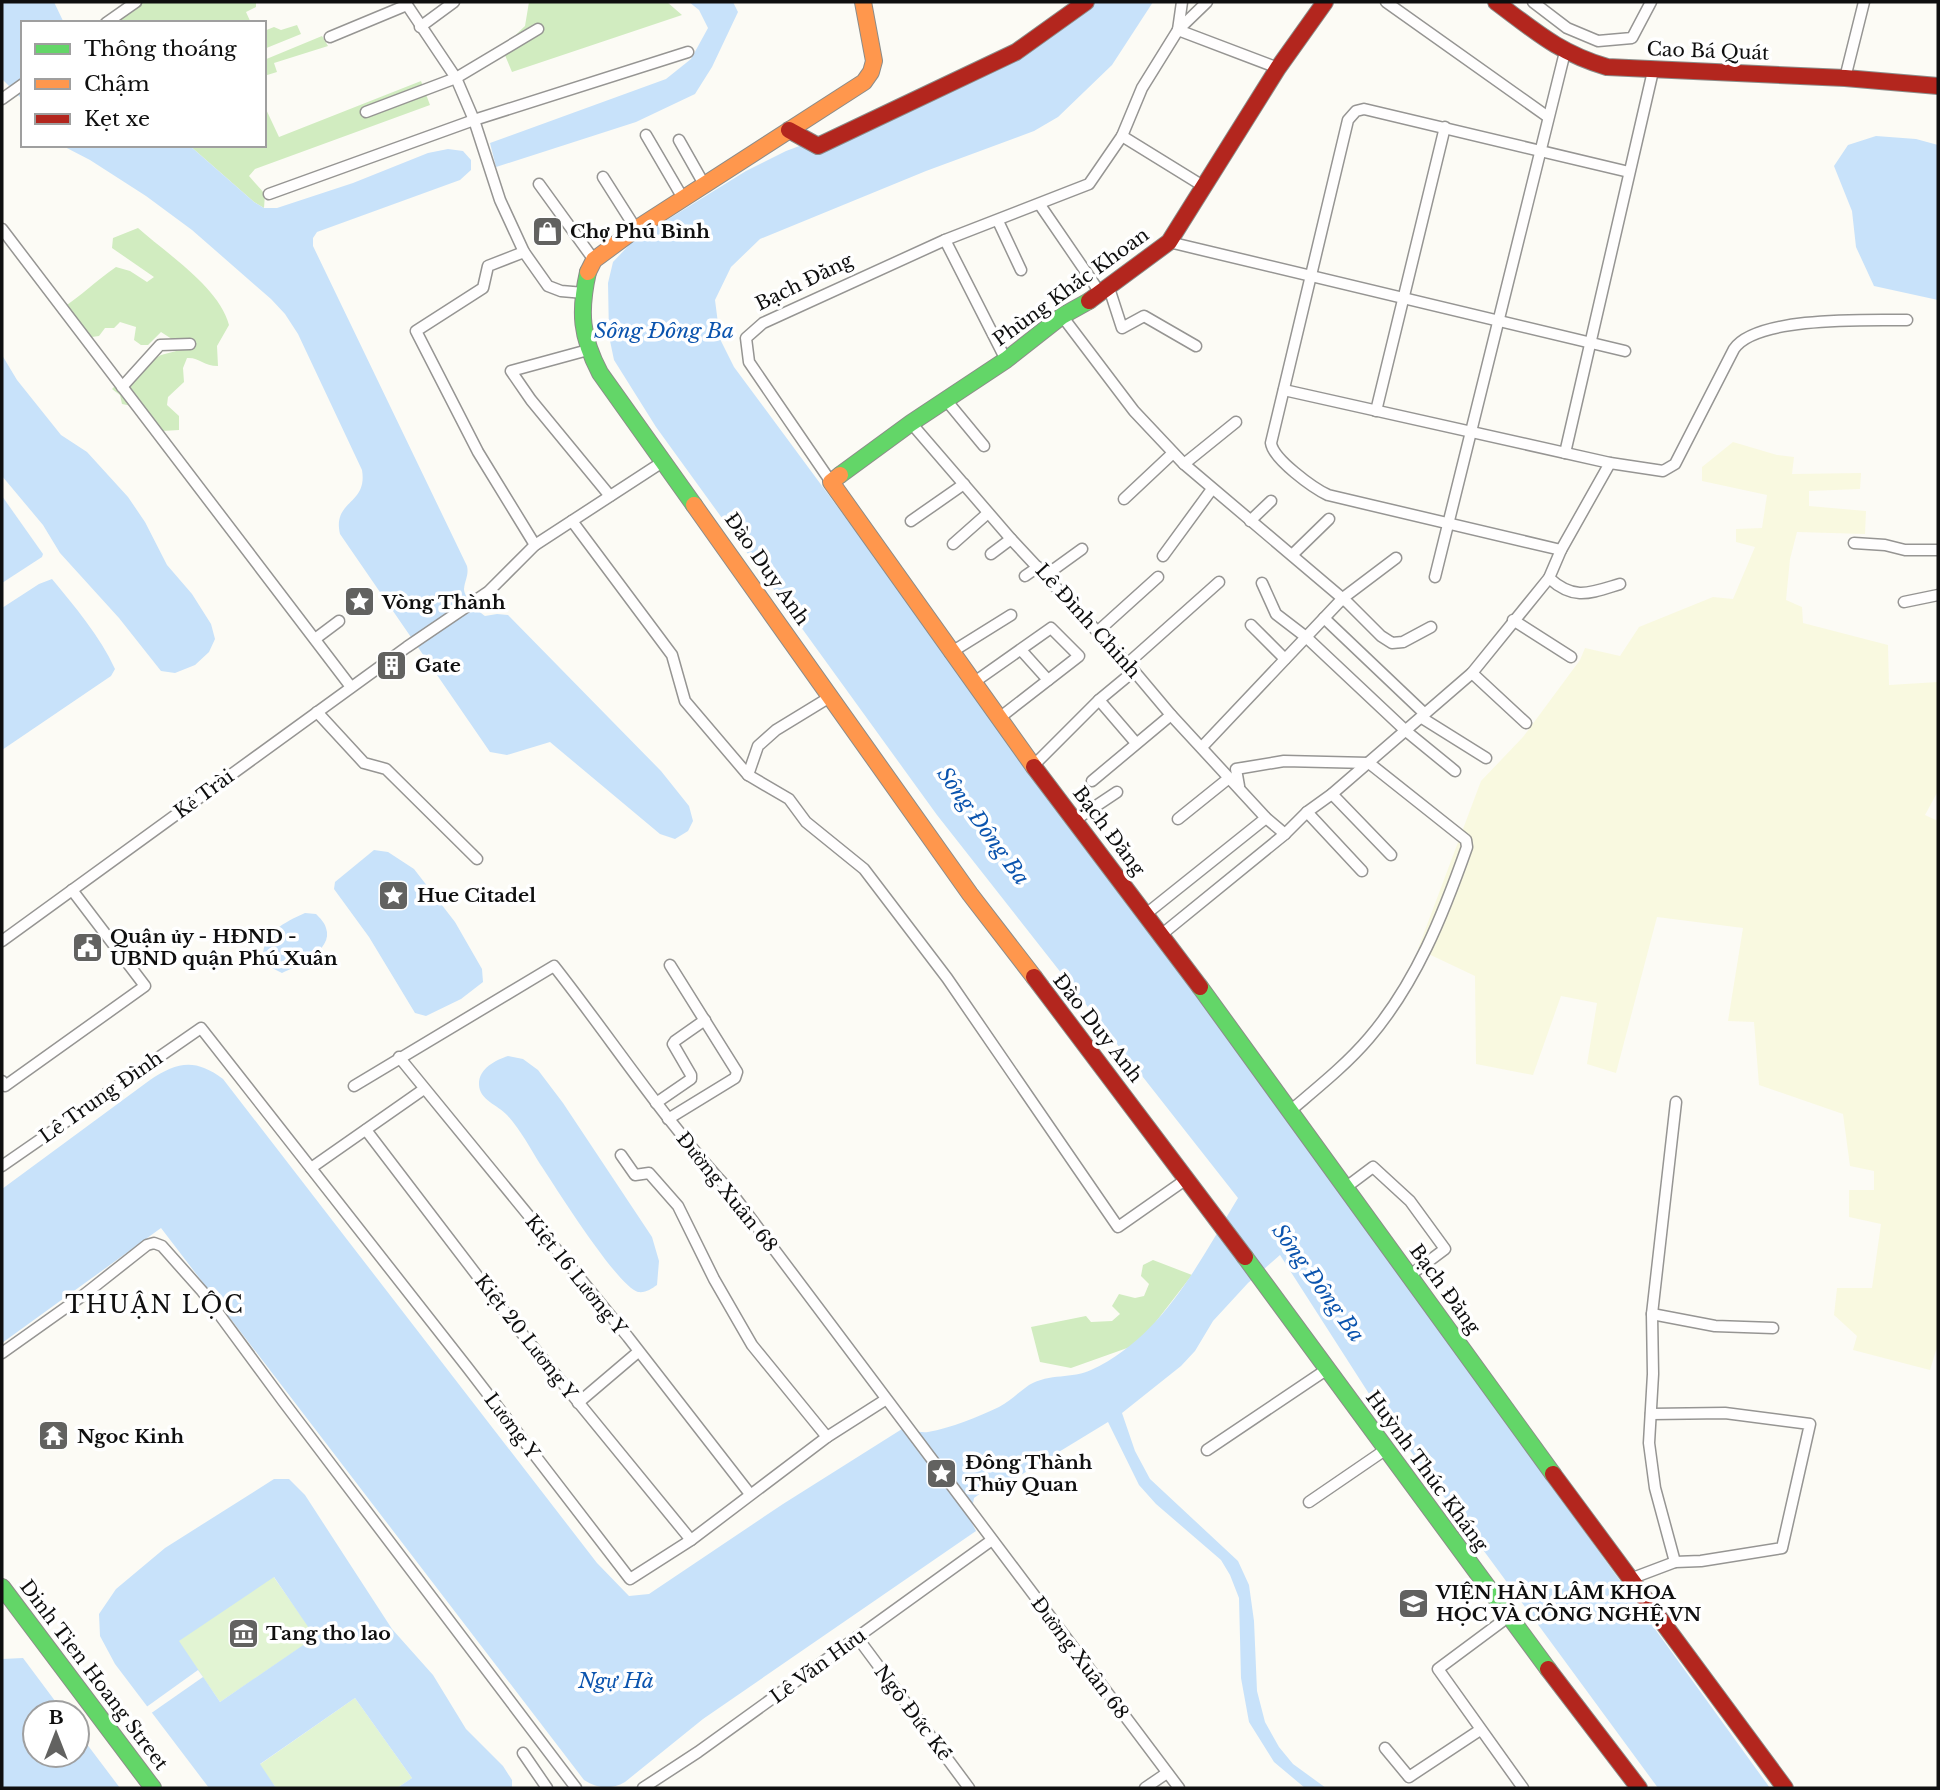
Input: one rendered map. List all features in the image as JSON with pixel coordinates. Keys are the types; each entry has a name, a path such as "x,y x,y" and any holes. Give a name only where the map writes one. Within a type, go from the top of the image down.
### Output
{"street":[{"path":"109,21 136,2"},
{"path":"421,27 454,2"},
{"path":"539,184 594,260 636,229 864,82 874,61 863,2"},
{"path":"789,130 818,146 1016,52 1086,2"},
{"path":"1178,30 1182,2"},
{"path":"1178,30 1207,2"},
{"name":"Phùng Khắc Khoan","path":"831,482 911,423 1006,360 1062,316 1105,291 1169,242 1278,68 1324,2"},
{"path":"1386,2 1549,117"},
{"name":"Cao Bá Quát","path":"1496,2 1564,52 1607,67 1845,78 1938,86"},
{"path":"1533,2 1567,28 1598,41 1632,38 1651,2"},
{"path":"1845,78 1864,2"},
{"path":"330,37 406,3 456,78 474,120 500,200 524,252 548,286 561,291 584,293"},
{"path":"366,112 456,78 538,29"},
{"path":"1178,30 1278,68"},
{"name":"Bạch Đằng","path":"1178,30 1142,88 1122,136 1089,184 944,240 763,323 746,338 749,362 950,653 1146,914 1785,1788"},
{"path":"269,194 474,120 688,52"},
{"path":"1435,577 1564,52"},
{"path":"1565,453 1653,71"},
{"path":"2,99 21,85"},
{"path":"1560,550 1328,495 1279,458 1271,443 1350,116 1356,111 1364,109 1445,127 1629,172"},
{"path":"1376,411 1445,127"},
{"path":"646,135 684,200"},
{"path":"1122,136 1203,186"},
{"path":"679,140 705,186"},
{"path":"603,177 636,229"},
{"path":"1040,205 1105,291 1122,328 1144,316 1196,346"},
{"path":"998,221 1021,270"},
{"path":"2,229 351,687"},
{"path":"944,240 1006,360"},
{"path":"1169,242 1625,351"},
{"path":"524,252 488,266 483,288 416,331 478,452 535,545 664,461"},
{"name":"Đào Duy Anh","path":"594,260 587,274 582,328 588,350 600,373 977,904 1261,1276"},
{"path":"1062,316 1134,411 1184,464 1343,598 1392,643 1403,642 1431,627"},
{"path":"1284,390 1658,472 1671,468 1734,349 1746,337 1802,322 1907,320"},
{"path":"122,387 160,345 190,344"},
{"path":"588,350 510,370 531,400 610,496"},
{"path":"946,400 984,446"},
{"path":"1184,464 1236,422"},
{"name":"Lê Đình Chinh","path":"911,423 1011,539 1266,818 1284,834"},
{"path":"1124,499 1173,453"},
{"path":"1161,935 1472,673 1549,578 1560,550 1610,463"},
{"path":"911,521 964,484"},
{"path":"1164,556 1212,489"},
{"path":"1250,521 1271,501"},
{"path":"953,544 989,513"},
{"path":"1292,555 1329,519"},
{"path":"572,521 672,655 685,701 748,775 789,799 806,822 864,869 947,978 1118,1227 1188,1178"},
{"path":"991,554 1011,539"},
{"path":"1854,543 1885,545 1905,551 1938,550"},
{"name":"Kẻ Trài","path":"2,941 351,687 488,592 535,545"},
{"path":"1025,576 1042,571 1082,548"},
{"path":"1202,747 1343,598 1396,558"},
{"path":"1097,632 1158,577"},
{"path":"1549,578 1561,589 1585,595 1620,584"},
{"path":"1033,766 1130,667 1219,582"},
{"path":"1262,583 1276,614 1306,637 1406,731 1455,771"},
{"path":"1904,602 1938,595"},
{"path":"950,653 1011,615"},
{"path":"1324,618 1423,716 1486,758"},
{"path":"1513,620 1571,657"},
{"path":"314,639 339,621"},
{"path":"1251,625 1285,659"},
{"path":"973,683 1051,628 1079,656 998,719"},
{"path":"1021,650 1048,680"},
{"path":"1472,673 1526,723"},
{"path":"748,775 758,746 776,730 830,697"},
{"path":"1099,699 1136,743"},
{"path":"317,712 364,763 386,769 477,859"},
{"path":"1092,781 1171,715"},
{"path":"1239,786 1236,769 1284,761 1368,763 1466,840 1467,847 1431,940 1393,1007 1368,1039 1290,1111"},
{"path":"1178,820 1229,778"},
{"path":"1075,820 1117,792"},
{"path":"1332,793 1391,855"},
{"path":"1307,812 1362,872"},
{"path":"1146,914 1266,818"},
{"path":"2,1081 5,1086 145,986 72,890"},
{"path":"668,1119 736,1077 735,1065 670,965"},
{"name":"Đường Xuân 68","path":"399,1057 554,966 668,1119 731,1192 1179,1788"},
{"path":"656,1103 691,1079 673,1044 705,1020"},
{"name":"Lê Trung Đình","path":"2,1166 201,1028"},
{"name":"Lương Y","path":"201,1028 630,1580 691,1540 827,1437 885,1400"},
{"path":"354,1086 399,1057"},
{"name":"Kiệt 16 Lương Y","path":"399,1057 639,1352 750,1494"},
{"path":"311,1168 424,1089"},
{"path":"1675,1562 1655,1488 1649,1443 1652,1314 1676,1102"},
{"name":"Kiệt 20 Lương Y","path":"366,1129 511,1320 691,1540"},
{"path":"621,1155 635,1175 649,1173 678,1206 714,1279 752,1345 827,1437"},
{"path":"1345,1188 1373,1167 1410,1201 1445,1249 1409,1276"},
{"path":"2,1353 85,1294 147,1245 154,1243 162,1247 202,1291 574,1788"},
{"name":"Huỳnh Thúc Kháng","path":"1261,1276 1326,1370 1508,1617 1639,1788"},
{"path":"1652,1314 1715,1326 1773,1328"},
{"path":"578,1403 639,1352"},
{"path":"1207,1450 1326,1370"},
{"path":"1630,1579 1675,1562 1700,1561 1782,1548 1810,1424 1725,1413 1651,1414"},
{"path":"1309,1502 1385,1450"},
{"name":"Lê Văn Hưu","path":"643,1788 707,1746 992,1540"},
{"name":"Dinh Tien Hoang Street","path":"4,1594 153,1788"},
{"path":"1508,1617 1438,1669 1523,1788"},
{"name":"Ngô Đức Kế","path":"857,1637 969,1788"},
{"path":"1385,1748 1409,1777 1480,1730"},
{"path":"523,1753 547,1788"},
{"path":"1145,1788 1167,1773"}],"green space":[{"path":"143,2 256,2 256,7 246,12 250,21 117,21"},
{"path":"529,2 667,2 682,15 512,72 502,48 525,26"},
{"path":"297,25 301,34 266,48 266,30 274,27 281,30"},
{"path":"322,36 328,46 274,63 277,72 266,75 266,59"},
{"path":"421,81 430,105 255,169 249,176 265,194 264,208 191,147 266,147 266,109 279,137"},
{"path":"138,228 203,284 215,297 229,325 217,346 218,366 187,358 183,368 184,382 168,397 167,405 179,416 179,430 162,431 150,420 139,418 137,407 122,404 120,395 112,389 123,378 161,355 180,350 178,343 161,332 148,345 141,345 134,340 136,327 120,322 114,328 105,328 99,336 78,339 61,309 116,267 130,271 147,282 154,277 112,248 113,238"},
{"path":"1733,442 1777,455 1794,457 1792,474 1861,473 1860,489 1809,491 1809,506 1866,511 1865,534 1797,532 1790,559 1786,600 1802,607 1803,623 1888,645 1889,685 1938,682 1938,791 1925,815 1938,821 1938,1344 1930,1370 1853,1350 1857,1336 1834,1315 1837,1288 1872,1288 1881,1224 1849,1217 1849,1190 1874,1190 1874,1171 1850,1166 1843,1114 1759,1085 1754,1022 1728,1021 1743,928 1657,917 1616,1073 1587,1064 1597,1003 1561,996 1533,1075 1476,1064 1475,976 1418,949 1481,781 1523,737 1580,660 1585,648 1620,656 1639,627 1713,597 1733,599 1755,547 1736,542 1736,529 1762,528 1767,495 1702,481 1702,467"},
{"path":"1153,1260 1192,1275 1151,1328 1130,1347 1071,1368 1040,1362 1031,1327 1086,1316 1091,1322 1112,1321 1120,1314 1112,1306 1119,1294 1135,1298 1144,1296 1149,1284 1141,1276 1143,1265"},
{"path":"273,1576 316,1637 220,1702 178,1641"},
{"path":"355,1698 412,1778 397,1788 276,1788 259,1765"}],"water":[{"path":"2,2 54,2 63,21 21,21 21,98 2,79"},
{"path":"689,2 733,2 738,12 712,67 695,94 636,122 496,167 490,143 666,79 691,59 708,28 699,10"},
{"path":"1083,2 1153,2 1112,65 1058,117 1034,131 926,171 760,239 731,267 715,300 720,339 734,367 1101,863 1770,1788 1658,1788 1373,1400 1280,1255 1248,1283 1213,1321 1195,1351 1181,1366 1122,1413 1135,1451 1150,1479 1238,1561 1249,1585 1254,1621 1257,1691 1265,1722 1279,1747 1293,1764 1326,1788 1305,1788 1274,1762 1249,1722 1241,1678 1239,1598 1230,1575 1221,1560 1156,1504 1139,1485 1108,1422 1016,1478 985,1490 974,1498 970,1519 976,1531 703,1719 625,1782 604,1787 584,1780 161,1228 2,1343 2,1189 160,1074 178,1066 195,1065 204,1068 223,1079 597,1563 629,1596 649,1594 783,1504 902,1429 928,1432 955,1425 999,1407 1037,1381 1091,1370 1116,1356 1139,1338 1177,1296 1238,1198 937,815 656,427 614,360 609,336 608,283 613,262 633,241 746,171 786,151 904,107 958,83"},
{"path":"1876,136 1916,139 1938,145 1938,300 1874,286 1856,247 1852,211 1834,166 1848,145"},
{"path":"65,147 191,147 254,202 264,208 277,208 353,183 428,153 448,149 463,151 471,160 471,170 460,180 317,232 313,238 313,246 467,566 464,589 466,596 485,616 508,615 661,771 689,806 693,821 688,831 675,839 660,834 550,742 507,755 490,752 340,534 341,515 360,490 362,470 298,334 285,314 192,230 90,160"},
{"path":"2,355 17,380 61,435 87,452 128,497 145,522 167,565 192,594 211,624 215,639 209,652 195,665 175,673 161,671 119,618 60,553 43,525 2,476"},
{"path":"2,496 43,554 2,583"},
{"path":"52,579 95,633 115,669 111,676 2,750 2,608 39,584"},
{"path":"374,850 388,852 414,869 455,922 482,969 483,982 461,999 426,1016 415,1013 369,937 334,889 335,882"},
{"path":"305,913 316,914 323,922 327,936 325,943 313,956 282,973 268,966 263,958 266,942 276,930"},
{"path":"508,1056 523,1059 538,1070 652,1237 659,1261 657,1285 653,1288 638,1292 616,1273 572,1213 516,1126 482,1094 479,1084 482,1073 494,1062"},
{"path":"274,1479 289,1479 305,1495 392,1629 433,1675 466,1729 503,1766 512,1780 512,1788 397,1788 412,1778 355,1698 260,1764 276,1788 209,1788 115,1664 100,1636 99,1614 116,1589 165,1548","holes":["274,1577 315,1637 220,1702 179,1641"]},
{"path":"23,1658 54,1699 21,1699 21,1769 91,1769 91,1750 120,1788 2,1788 2,1659"}],"pier":[{"path":"198,1670 203,1677 150,1714 145,1708"}],"traffic: fast":[{"path":"588,272 583,300 583,324 594,360 600,373 694,505"},
{"path":"840,475 911,423 1006,360 1062,316 1089,301"},
{"path":"1200,987 1553,1474"},
{"path":"1245,1257 1548,1669"},
{"path":"2,1587 153,1788"}],"traffic: slow":[{"path":"588,272 594,260 636,229 864,82 874,61 863,2"},
{"path":"840,475 831,482 1034,767"},
{"path":"694,505 970,894 1034,977"}],"traffic: jam":[{"path":"789,130 818,146 1016,52 1086,2"},
{"path":"1089,301 1169,242 1278,68 1325,2"},
{"path":"1496,2 1561,48 1607,67 1845,78 1938,86"},
{"path":"1034,767 1200,987"},
{"path":"1034,977 1245,1257"},
{"path":"1553,1474 1785,1788"},
{"path":"1548,1669 1639,1788"}],"place":[{"name":"Chợ Phú Bình","path":"547,231"},
{"name":"Vòng Thành","path":"359,602"},
{"name":"Gate","path":"392,665"},
{"name":"Hue Citadel","path":"394,895"},
{"name":"Quận ủy - HĐND - UBND quận Phú Xuân","path":"87,947"},
{"name":"Ngoc Kinh","path":"54,1436"},
{"name":"Đông Thành Thủy Quan","path":"942,1473"},
{"name":"VIỆN HÀN LÂM KHOA HỌC VÀ CÔNG NGHỆ VN","path":"1413,1603"},
{"name":"Tang tho lao","path":"243,1633"}],"district":[{"name":"THUẬN LỘC","path":"155,1305"}],"water label":[{"name":"Sông Đông Ba","path":"664,331"},
{"name":"Sông Đông Ba","path":"983,826"},
{"name":"Sông Đông Ba","path":"1318,1283"},
{"name":"Ngự Hà","path":"616,1681"}]}
